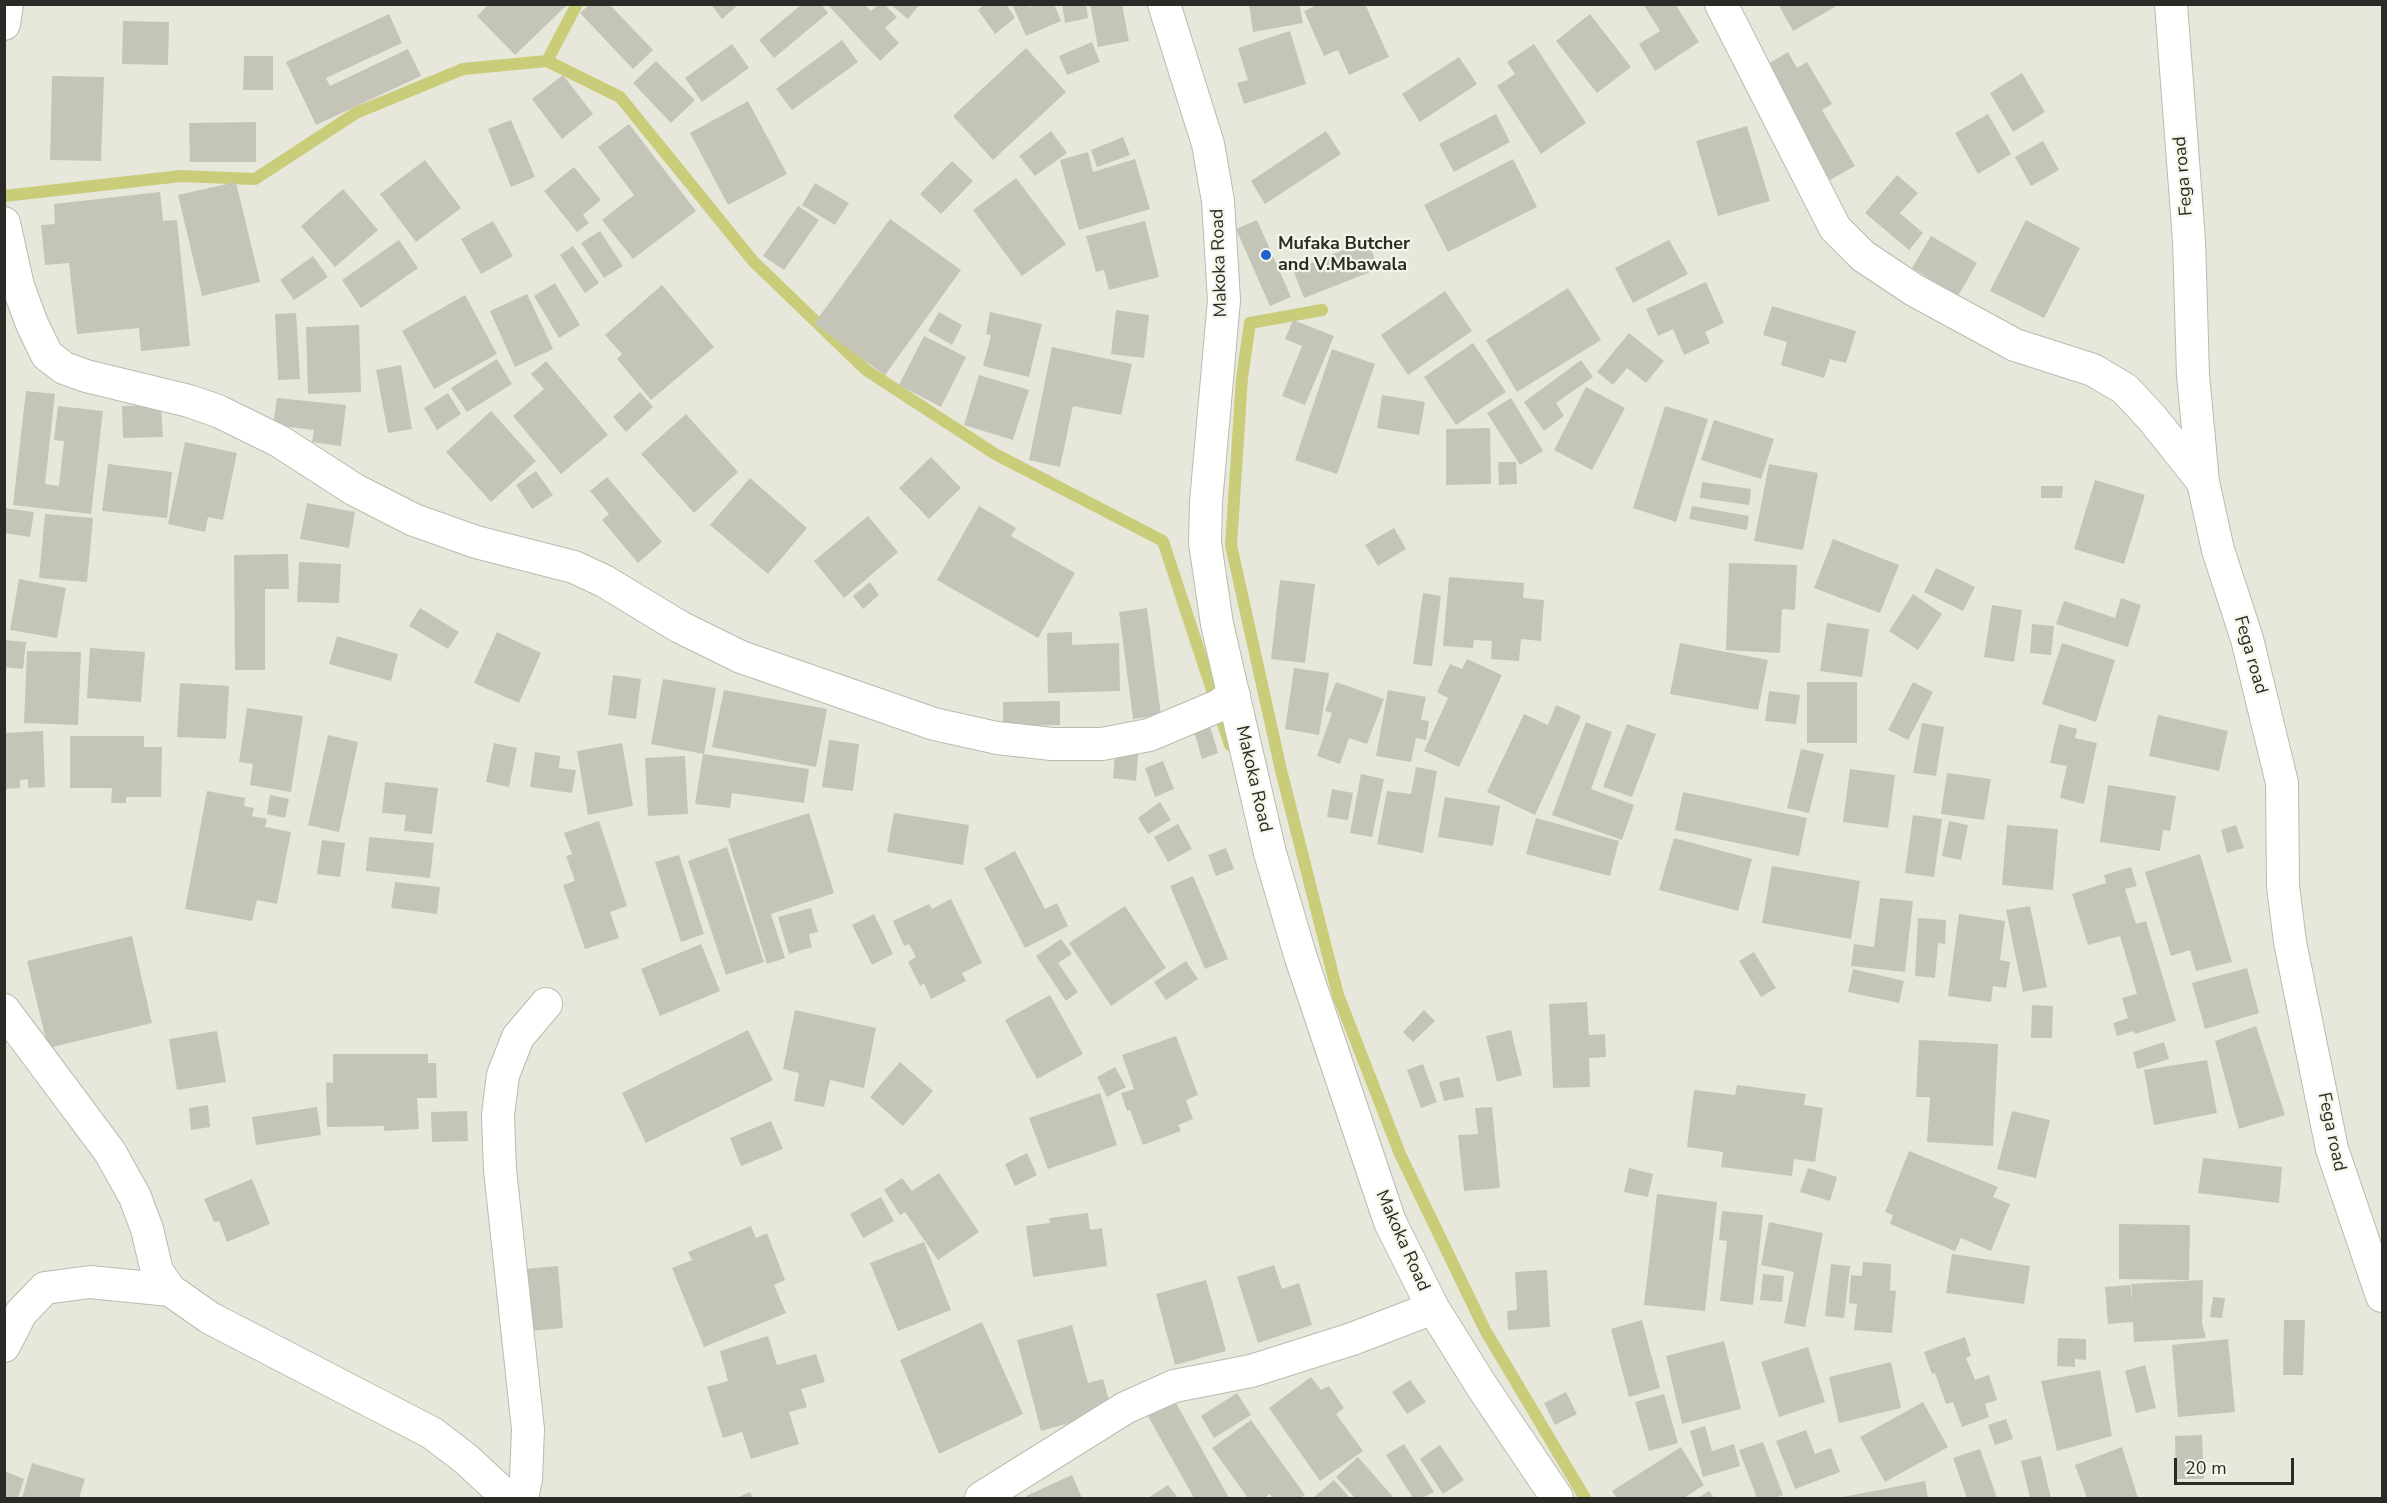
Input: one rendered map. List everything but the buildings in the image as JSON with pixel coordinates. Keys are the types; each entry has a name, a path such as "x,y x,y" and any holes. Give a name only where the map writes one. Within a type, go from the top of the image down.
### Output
{"street":[{"path":"4,24 7,4"},
{"name":"Makoka Road","path":"1164,4 1208,144 1218,201 1224,300 1206,502 1205,543 1210,587 1270,853 1300,955 1390,1222 1433,1308 1481,1385 1557,1498"},
{"path":"1720,4 1835,228 1863,256 1945,308 2014,345 2093,370 2125,389 2152,418 2203,482"},
{"name":"Fega road","path":"2171,4 2189,240 2193,375 2203,482 2218,550 2247,639 2280,775 2283,885 2290,942 2332,1149 2382,1296"},
{"path":"4,223 18,286 32,324 47,355 64,368 86,376 189,401 218,411 279,441 355,489 414,520 476,542 573,567 604,581 680,627 741,657 934,724 997,738 1052,744 1102,744 1149,735 1218,706 1234,694"},
{"path":"522,1498 526,1479 528,1430 501,1181 498,1115 502,1075 518,1037 546,1004"},
{"path":"4,1010 110,1152 135,1197 147,1229 157,1271 170,1290 210,1318 432,1433 466,1459 508,1498"},
{"path":"4,1346 21,1313 45,1288 90,1282 170,1290"},
{"path":"981,1498 1125,1408 1174,1386 1251,1371 1352,1339 1433,1308"}],"waterway":[{"path":"547,61 577,4"},
{"path":"4,196 181,176 255,179 356,113 463,69 547,61 620,97 753,261 866,370 995,454 1163,541 1230,745"},
{"path":"1322,310 1250,323 1242,378 1231,545 1281,770 1338,995 1400,1154 1485,1330 1585,1498"}],"place":[{"name":"Mufaka Butcher and V.Mbawala","path":"1266,255"}]}
